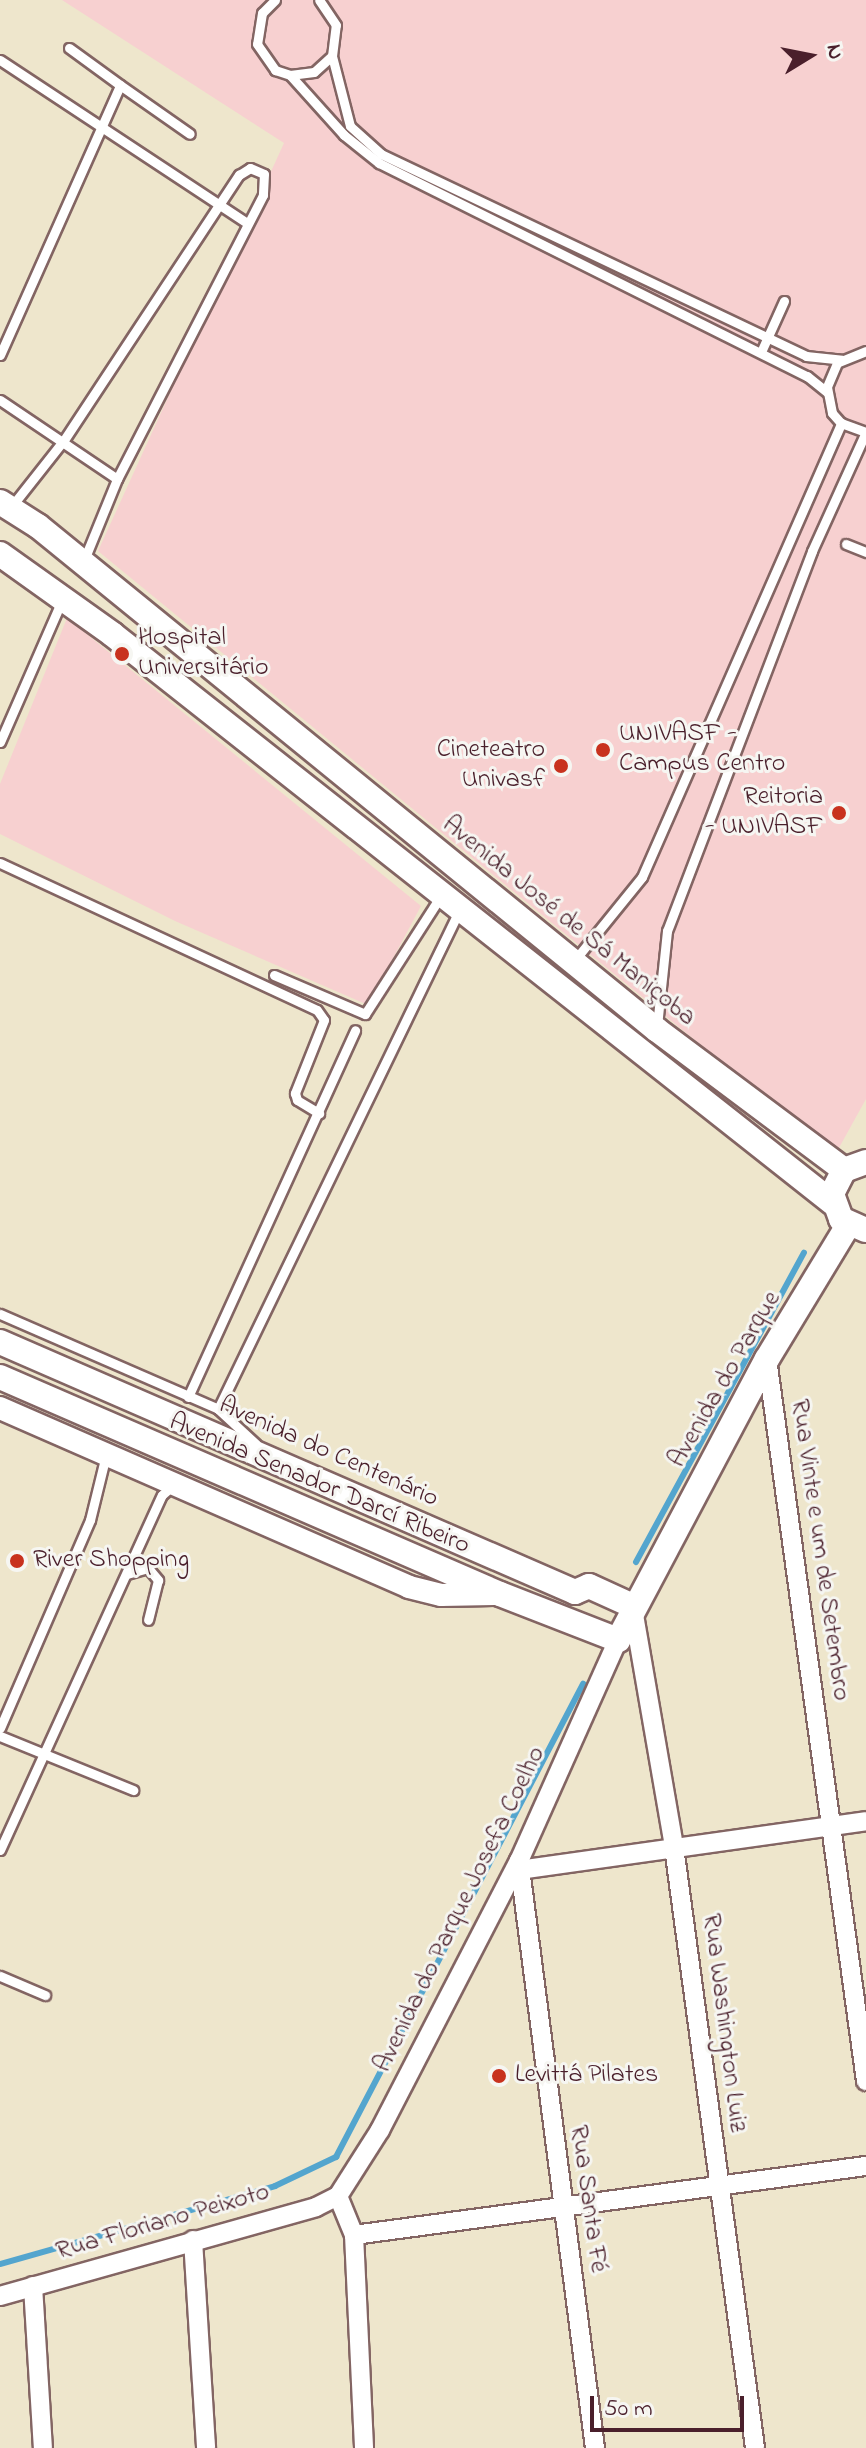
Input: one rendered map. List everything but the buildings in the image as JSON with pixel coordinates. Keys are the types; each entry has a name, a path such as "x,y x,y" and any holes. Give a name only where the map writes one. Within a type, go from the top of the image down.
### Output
{"main road":[{"name":"Avenida José de Sá Maniçoba","path":"4,510 83,564 657,1030 855,1166"},
{"name":"Avenida José de Sá Maniçoba","path":"0,554 451,901 833,1203 857,1228"},
{"path":"62,600 83,564"},
{"path":"833,1203 834,1185 855,1166"},
{"name":"Avenida do Parque","path":"618,1640 633,1606 767,1359 857,1228"},
{"name":"Avenida do Centenário","path":"0,1342 582,1589 633,1606"},
{"name":"Avenida Senador Darcí Ribeiro","path":"0,1377 563,1621 618,1640"},
{"path":"563,1621 582,1589 627,1585 656,1563"}],"street":[{"name":"Rua Vinte e um de Setembro","path":"767,1359 866,2081"},
{"path":"0,1408 409,1587 441,1595 500,1594"},
{"name":"Rua Washington Luiz","path":"633,1606 674,1847 755,2448"},
{"name":"Avenida do Parque Josefa Coelho","path":"338,2196 380,2130 519,1865 618,1640"},
{"path":"519,1865 866,1821"},
{"name":"Rua Santa Fé","path":"519,1865 561,2209 595,2448"},
{"path":"354,2235 866,2166"},
{"path":"338,2196 354,2235 364,2448"},
{"name":"Rua Floriano Peixoto","path":"0,2296 316,2207 338,2196"},
{"path":"193,2240 206,2448"},
{"path":"33,2286 43,2448"}],"lane":[{"path":"275,0 262,13 257,44 275,70 290,75 314,72 332,56 337,41 331,5 319,0"},
{"path":"69,48 190,134"},
{"path":"332,56 350,126 381,154 806,356 842,360 866,351"},
{"path":"0,60 246,222"},
{"path":"290,75 356,147 379,163 814,379 827,392 841,423 866,432 812,551 667,931 657,1030"},
{"path":"0,355 120,85"},
{"path":"4,510 64,440 217,204 239,175 257,169 264,174 266,186 117,479 83,564"},
{"path":"761,352 784,301"},
{"path":"827,392 830,374 842,360"},
{"path":"0,400 64,440 117,479"},
{"path":"573,963 642,877 841,423"},
{"path":"846,544 866,552"},
{"path":"0,742 62,600"},
{"path":"0,863 317,1010 324,1020 295,1093 297,1100 319,1113"},
{"path":"274,975 365,1014 451,901"},
{"path":"218,1409 451,901"},
{"path":"188,1397 355,1030"},
{"path":"0,1314 218,1409 269,1458"},
{"path":"0,1728 93,1512 106,1455"},
{"path":"0,1850 162,1495 176,1485"},
{"path":"124,1577 137,1567 156,1575 158,1594 148,1620"},
{"path":"0,1736 133,1790"},
{"path":"0,1976 45,1995"}],"shaded area":[{"name":"UNIVASF - Campus Centro","path":"62,0 866,0 866,1099 835,1155 98,551 284,143"},
{"path":"67,618 421,906 368,1005 175,921 0,834 0,784"}],"waterway":[{"path":"636,1562 804,1253"},
{"path":"0,2264 275,2186 336,2157 583,1684"}],"place":[{"name":"Hospital Universitário","path":"122,654"},
{"name":"UNIVASF - Campus Centro","path":"603,750"},
{"name":"Cineteatro Univasf","path":"561,766"},
{"name":"Reitoria - UNIVASF","path":"839,813"},
{"name":"River Shopping","path":"17,1561"},
{"name":"Levittá Pilates","path":"499,2076"}]}
